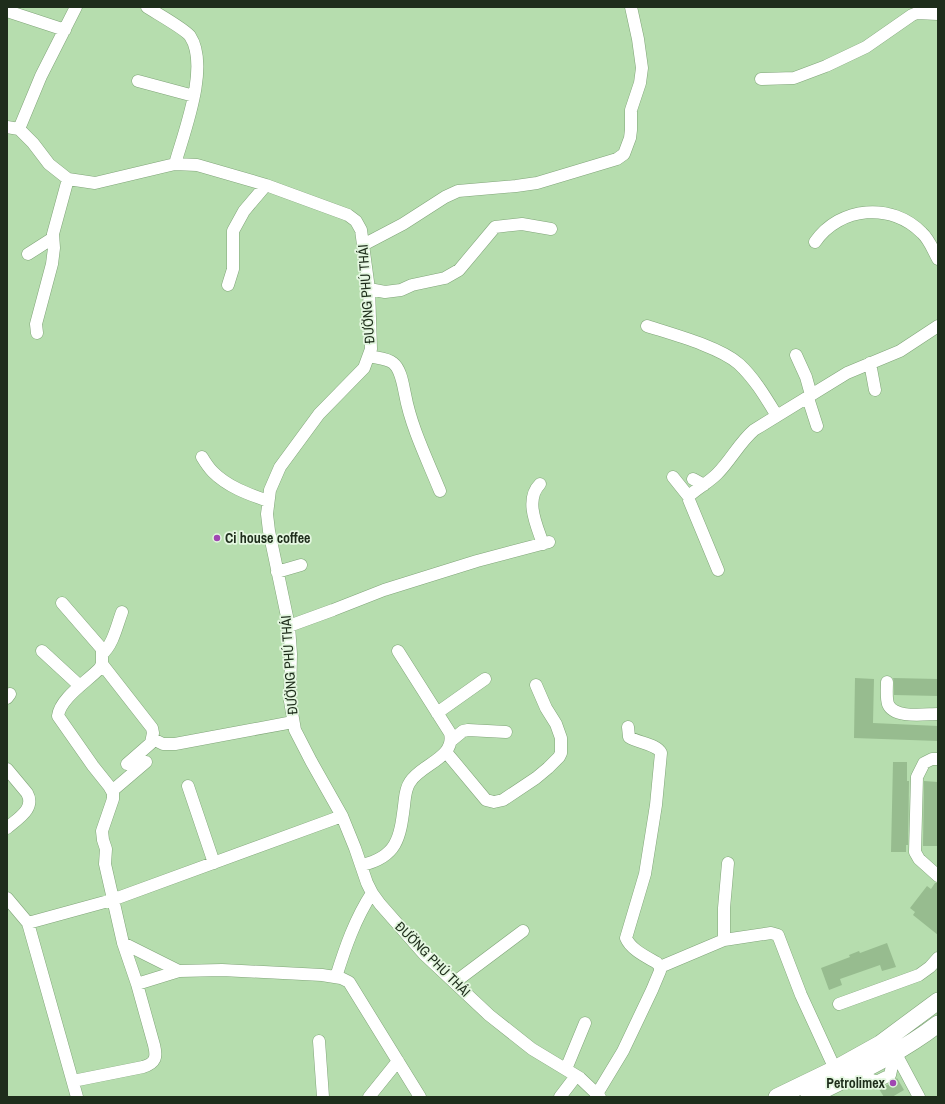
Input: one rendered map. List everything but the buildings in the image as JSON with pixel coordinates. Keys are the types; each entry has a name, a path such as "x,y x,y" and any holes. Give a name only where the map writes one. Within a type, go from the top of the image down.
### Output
{"highway":[{"path":"777,1097 835,1069 880,1044 938,1001"},
{"path":"809,1097 895,1052 922,1036 938,1024"}],"street":[{"path":"7,127 20,129 41,76 76,7"},
{"path":"147,7 190,35 197,52 198,76 176,164"},
{"path":"363,245 402,224 445,197 458,191 516,186 537,182 617,159 624,154 632,130 631,110 640,83 642,68 632,7"},
{"path":"7,11 65,30"},
{"path":"761,79 794,78 826,66 866,47 912,15 917,13 938,14"},
{"path":"138,81 194,96"},
{"name":"ĐƯỜNG PHÚ THÁI","path":"20,129 49,164 68,179 95,183 176,164 197,165 266,185 348,215 356,221 361,230 369,289 371,350 364,368 319,414 280,466 273,481 268,501 267,514 269,531 289,626 291,654 290,701 293,722 302,745 342,816 362,865 367,883 372,893 384,908 424,954 489,1015 532,1049 576,1076 598,1095"},
{"path":"36,333 36,324 53,256 53,238 68,179"},
{"path":"228,285 233,269 232,231 244,211 266,185"},
{"path":"815,242 821,233 832,223 850,215 868,212 888,213 908,222 924,234 938,259"},
{"path":"369,289 385,292 401,290 412,285 445,278 459,270 495,227 522,224 551,229"},
{"path":"28,254 53,238"},
{"path":"647,326 677,335 722,353 738,363 752,378 777,416"},
{"path":"689,497 690,494 711,480 727,463 744,439 754,430 847,373 900,351 938,326"},
{"path":"796,354 806,378 817,426"},
{"path":"369,356 385,359 393,363 399,373 403,384 408,409 440,491"},
{"path":"870,363 875,390"},
{"path":"202,457 212,472 226,482 245,494 268,501"},
{"path":"673,477 689,497 718,570"},
{"path":"693,479 704,485"},
{"path":"289,626 384,590 477,561 546,543 532,504 535,491 540,484"},
{"path":"278,572 301,565"},
{"path":"62,604 101,647 102,659 152,728 153,739 151,743 127,764"},
{"path":"73,1081 143,1068 150,1065 155,1060 156,1052 137,984 123,943 104,864 106,849 102,834 113,799 112,791 58,718 58,714 62,706 69,696 100,668 102,659 111,641 122,612"},
{"path":"42,651 80,686"},
{"path":"398,651 450,733 452,740"},
{"path":"437,713 485,679"},
{"path":"887,682 889,705 891,709 897,713 938,714"},
{"path":"446,752 486,800 490,802 503,800 536,778 560,757 562,749 562,738 536,685"},
{"path":"153,739 163,744 175,744 293,722"},
{"path":"628,727 628,735 631,738 654,743 661,753 661,766 645,874 626,938 630,945 660,966"},
{"path":"362,865 376,862 390,851 398,838 401,827 408,784 418,773 446,752 452,740 464,731 468,730 506,732"},
{"path":"938,760 932,760 924,763 917,777 915,852 920,859 938,876"},
{"path":"112,791 146,762"},
{"path":"7,769 27,793 30,803 27,810 7,828"},
{"path":"188,786 214,863"},
{"path":"28,923 112,900 342,816"},
{"path":"724,940 723,920 728,863"},
{"path":"336,977 350,934 363,907 372,893"},
{"path":"7,898 28,923 77,1097"},
{"path":"455,982 523,931"},
{"path":"660,966 724,940 771,933 778,935 801,994 835,1069"},
{"path":"123,943 179,972"},
{"path":"839,1004 919,975 930,968 938,958"},
{"path":"598,1095 631,1035 658,976 660,966"},
{"path":"137,984 179,972 222,970 307,974 336,977 349,982 420,1097"},
{"path":"566,1069 585,1023"},
{"path":"319,1041 323,1097"},
{"path":"895,1052 919,1097"},
{"path":"369,1097 398,1062"},
{"path":"560,1097 576,1076"}],"place":[{"name":"Ci house coffee","path":"217,538"},
{"name":"Petrolimex","path":"893,1083"}]}
